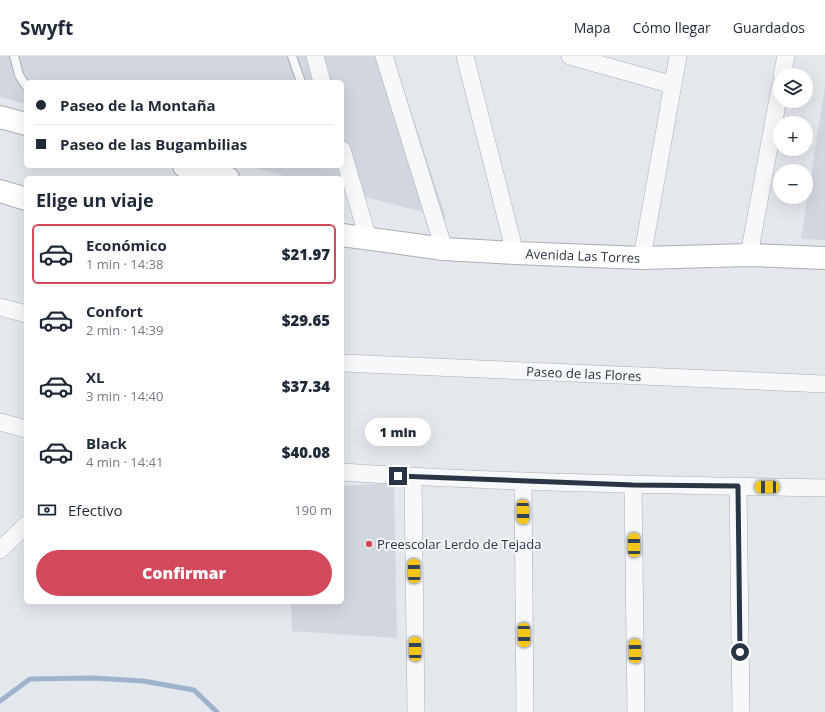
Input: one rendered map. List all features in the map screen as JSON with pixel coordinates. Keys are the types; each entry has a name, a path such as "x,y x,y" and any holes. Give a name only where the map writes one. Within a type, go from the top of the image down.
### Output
{"street":[{"path":"315,56 321,80"},
{"path":"384,56 444,249"},
{"path":"465,56 515,253"},
{"path":"570,56 673,85"},
{"path":"642,258 678,56"},
{"path":"783,68 786,56"},
{"path":"749,255 776,108"},
{"path":"0,117 24,123"},
{"path":"344,157 368,238"},
{"path":"191,168 221,176"},
{"path":"0,191 24,198"},
{"name":"Avenida Las Torres","path":"344,235 444,249 515,253 642,258 749,255 825,258"},
{"path":"0,307 24,313"},
{"name":"Paseo de las Flores","path":"344,363 825,384"},
{"path":"0,422 24,428"},
{"path":"344,472 413,477 633,485 825,488"},
{"path":"413,477 416,712"},
{"path":"523,481 525,712"},
{"path":"633,485 636,712"},
{"path":"738,486 740,712"},
{"path":"0,550 24,527"}],"lane":[{"path":"14,56 19,75 24,83"},
{"path":"292,56 300,80"}],"shaded area":[{"path":"0,56 393,56 446,218 344,192 344,176 285,176 256,168 344,168 344,80 24,80 24,103 0,97"},
{"path":"825,86 825,240 801,239 806,204 813,204 813,164"},
{"name":"Preescolar Lerdo de Tejada","path":"394,483 397,638 292,631 291,604 344,604 344,486"}],"waterway":[{"path":"0,701 30,679 93,678 143,681 194,690 217,712"}],"place":[{"name":"Preescolar Lerdo de Tejada","path":"369,544"}],"route":[{"path":"398,476 633,485 738,486 740,652"}]}
